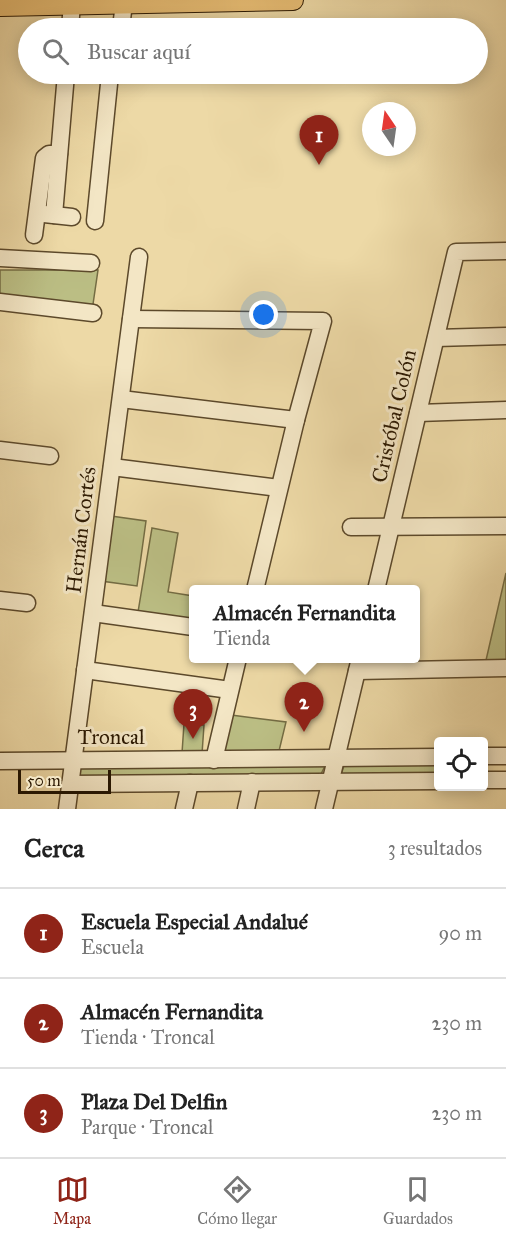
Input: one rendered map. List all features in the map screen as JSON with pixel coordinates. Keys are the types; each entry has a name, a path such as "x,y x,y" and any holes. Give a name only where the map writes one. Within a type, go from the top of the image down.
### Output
{"main road":[{"path":"0,6 94,2 293,0"}],"street":[{"path":"122,18 124,3"},
{"path":"71,18 72,4"},
{"path":"34,235 46,214 59,154 65,84"},
{"path":"95,221 109,84"},
{"path":"46,214 72,217"},
{"name":"Cristóbal Colón","path":"377,585 456,252 506,251"},
{"name":"Hernán Cortés","path":"67,809 139,257"},
{"path":"0,258 91,263"},
{"path":"0,302 93,313"},
{"path":"131,319 323,321 296,420 256,585"},
{"path":"436,338 506,336"},
{"path":"121,399 296,420"},
{"path":"418,413 506,410"},
{"path":"0,450 50,456"},
{"path":"112,467 279,488"},
{"path":"351,526 506,526"},
{"path":"0,600 27,603"},
{"path":"93,613 189,626"},
{"path":"214,760 237,663"},
{"path":"324,809 358,665 506,668"},
{"path":"85,670 230,690"},
{"path":"488,756 506,756"},
{"name":"Troncal","path":"0,761 434,757"},
{"path":"488,780 506,780"},
{"path":"70,784 434,781"},
{"path":"246,809 252,782"},
{"path":"184,809 190,783"}],"green space":[{"path":"0,270 98,270 92,311 0,301"},
{"path":"111,516 146,521 137,586 101,581"},
{"path":"152,528 178,533 168,592 189,595 189,618 138,612"},
{"path":"506,573 506,668 484,669"},
{"path":"231,715 286,722 279,751 219,752"},
{"path":"184,724 204,725 202,754 182,753"},
{"path":"345,762 434,762 434,774 341,775"},
{"path":"325,766 320,776 80,776 80,767"}],"place":[{"name":"Escuela Especial Andalué","path":"319,165"},
{"name":"Almacén Fernandita","path":"304,732"},
{"name":"Plaza Del Delfin","path":"193,739"}]}
